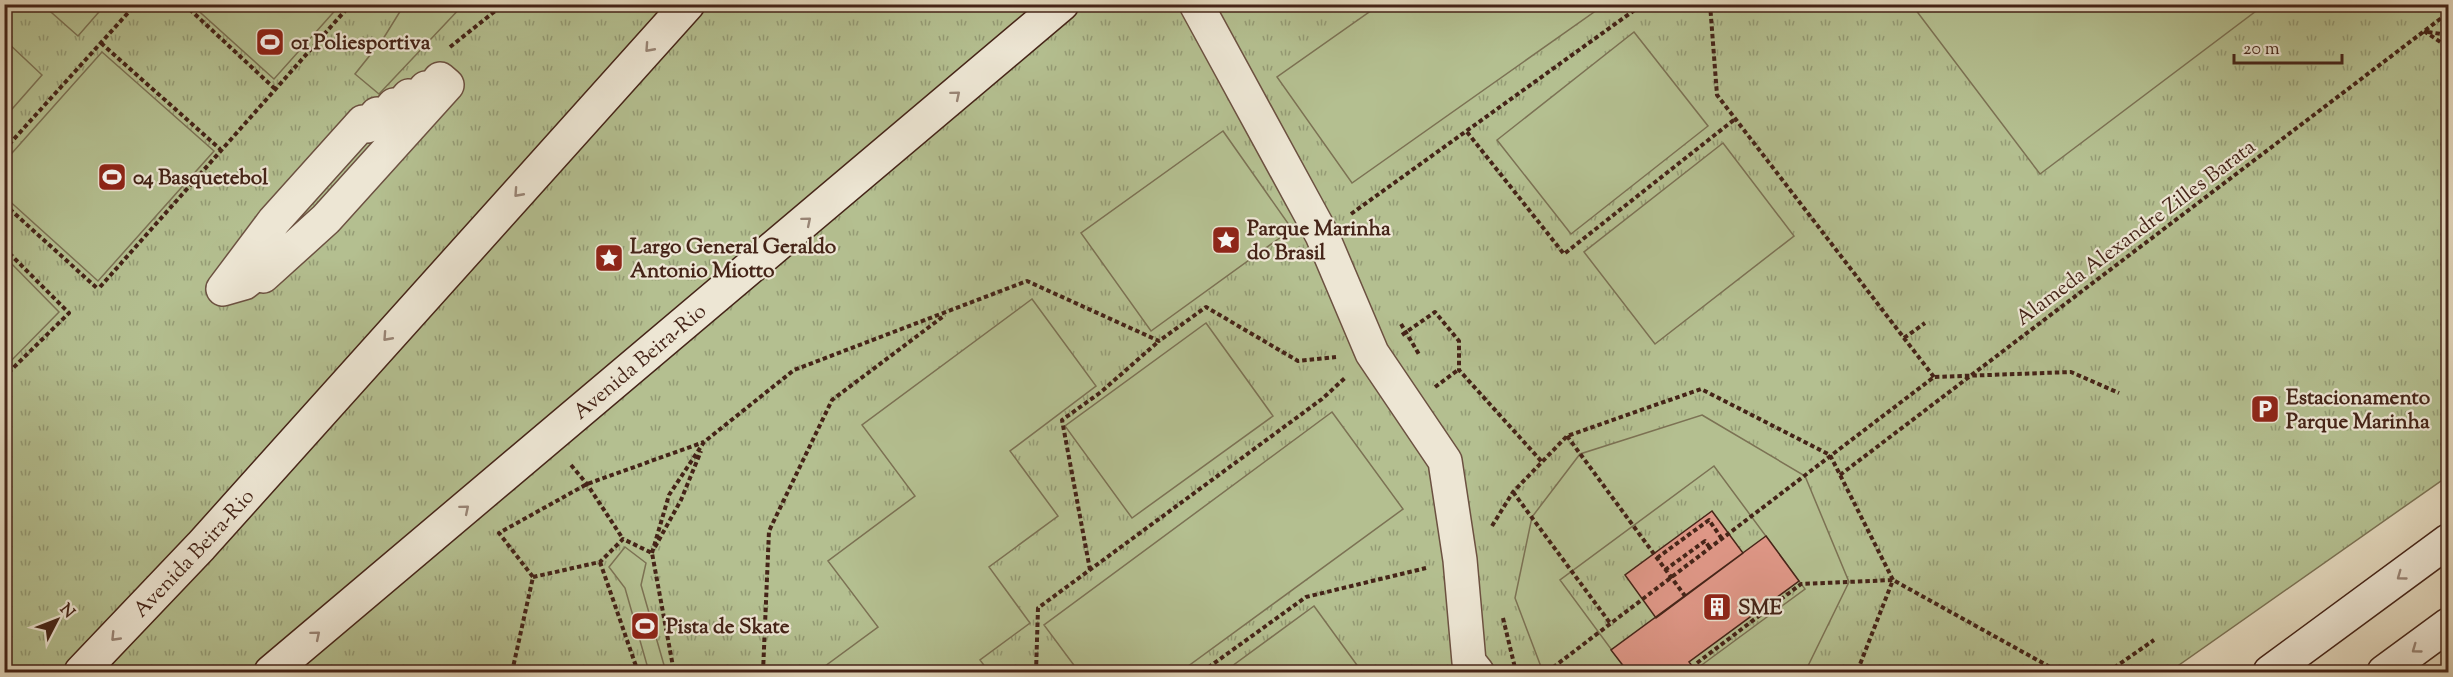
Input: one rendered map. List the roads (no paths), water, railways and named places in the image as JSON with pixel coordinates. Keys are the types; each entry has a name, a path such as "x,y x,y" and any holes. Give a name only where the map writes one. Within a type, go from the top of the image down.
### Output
{"main road":[{"name":"Avenida Beira-Rio","path":"81,672 201,546 688,4"},
{"name":"Avenida Beira-Rio","path":"271,672 1062,4"},
{"path":"1196,4 1322,235 1372,353 1445,461 1460,560 1469,662 1477,672"},
{"path":"440,79 447,86 300,245 262,276 258,272 244,283 224,289 274,221 363,122 367,126 378,114 383,118 394,105 398,109 410,96 415,101 426,88 430,92 440,79"},
{"path":"2270,672 2448,541"},
{"path":"2384,672 2448,625"}],"place":[{"name":"01 Poliesportiva","path":"270,42"},
{"name":"04 Basquetebol","path":"112,177"},
{"name":"Parque Marinha do Brasil","path":"1226,240"},
{"name":"Largo General Geraldo Antonio Miotto","path":"609,258"},
{"name":"Estacionamento Parque Marinha","path":"2265,409"},
{"name":"SME","path":"1717,607"},
{"name":"Pista de Skate","path":"645,626"}]}
